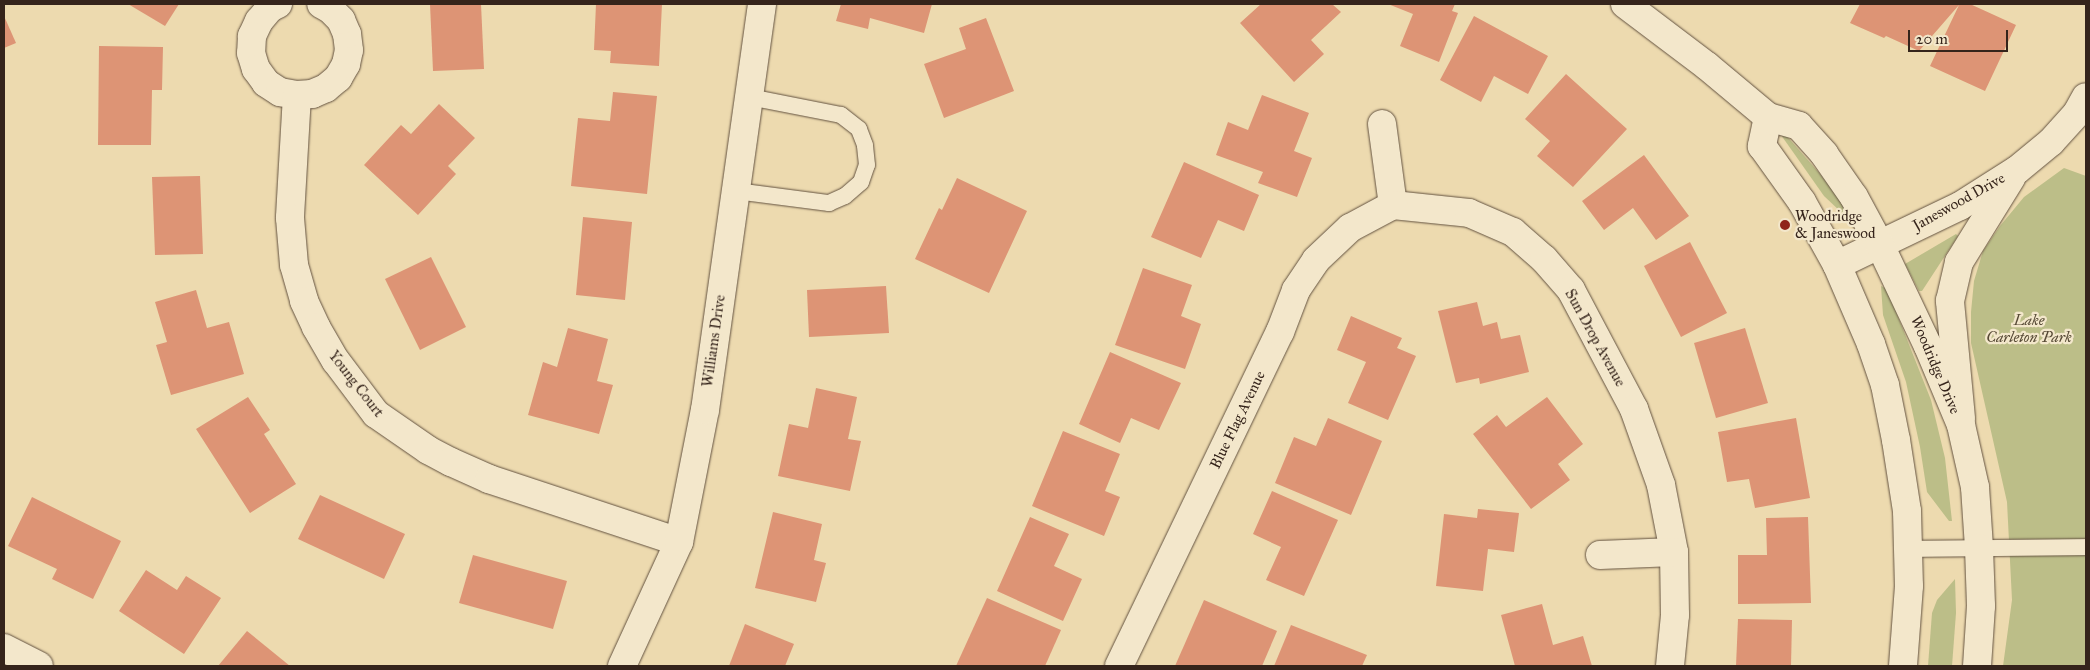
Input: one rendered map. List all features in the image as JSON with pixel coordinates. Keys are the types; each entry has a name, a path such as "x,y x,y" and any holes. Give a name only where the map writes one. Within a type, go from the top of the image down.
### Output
{"street":[{"path":"278,4 270,8 259,21 252,36 251,53 256,69 266,83 280,92 297,96 312,94 326,88 338,78 346,64 349,50 347,34 341,20 330,8 321,4"},
{"name":"Williams Drive","path":"622,666 678,542 705,410 762,4"},
{"name":"Woodridge Drive","path":"1625,4 1768,117 1798,126 1824,154 1854,197 1880,245 1924,337 1961,425 1975,487 1981,606 1977,666"},
{"name":"Young Court","path":"297,96 290,218 294,265 304,301 316,327 336,361 376,414 428,450 458,466 678,542"},
{"name":"Janeswood Drive","path":"1837,265 1960,206 2016,170 2051,142 2077,113 2086,97"},
{"path":"1768,117 1762,146 1802,202 1837,265 1871,344 1885,385 1902,476 1909,549 1908,616 1903,666"},
{"path":"1382,124 1393,205"},
{"path":"1961,425 1950,301 1958,262 2016,170"},
{"name":"Sun Drop Avenue","path":"1393,205 1469,213 1512,232 1544,259 1571,290 1634,409 1661,485 1674,552 1675,615 1670,666"},
{"name":"Blue Flag Avenue","path":"1119,666 1280,332 1296,290 1316,260 1350,228 1393,205"},
{"path":"1600,556 1674,552"},
{"path":"4,648 39,666"}],"lane":[{"path":"736,191 829,203 845,196 860,182 867,165 866,145 859,129 841,115 749,96"},
{"path":"1909,549 2086,547"}],"green space":[{"path":"1784,133 1821,175 1844,206 1842,213 1824,196 1781,135"},
{"name":"Lake Carleton Park","path":"2064,168 2086,176 2086,666 2003,666 2012,600 2007,502 1971,343 1974,281 1983,251 2000,226 2024,197"},
{"path":"1956,234 1958,236 1922,291 1919,291 1905,264"},
{"path":"1881,286 1887,289 1931,400 1945,458 1952,521 1949,521 1927,492 1920,447 1906,382 1883,315"},
{"path":"1955,579 1956,613 1952,666 1928,666 1932,613 1937,600"}],"building":[{"path":"128,4 179,4 165,26"},
{"path":"430,4 481,4 484,69 433,71"},
{"path":"596,4 662,4 659,66 610,63 611,51 594,50"},
{"path":"841,4 932,4 924,33 870,18 868,29 836,21"},
{"path":"1261,4 1332,4 1341,12 1311,40 1324,54 1294,82 1240,23"},
{"path":"1388,4 1455,4 1452,11 1458,13 1439,62 1400,46 1413,14"},
{"path":"1860,4 1970,4 2016,25 1985,91 1930,66 1959,5 1919,51 1850,23"},
{"path":"4,16 16,43 4,48"},
{"path":"1474,16 1548,56 1528,94 1494,76 1481,102 1440,80"},
{"path":"986,18 1014,91 944,118 924,64 966,49 959,28"},
{"path":"99,46 163,47 162,90 152,90 151,145 98,145"},
{"path":"1566,74 1627,129 1573,187 1537,156 1550,141 1525,119"},
{"path":"613,92 657,96 647,194 571,186 578,118 610,121"},
{"path":"1262,95 1309,113 1294,151 1312,158 1297,197 1258,183 1263,172 1216,155 1228,122 1248,130"},
{"path":"439,104 475,138 448,166 456,174 418,215 364,165 401,125 411,134"},
{"path":"1644,155 1689,216 1656,240 1633,208 1604,230 1582,201"},
{"path":"1184,162 1259,195 1244,231 1218,220 1201,258 1151,237"},
{"path":"200,176 203,254 155,255 152,177"},
{"path":"957,178 1027,211 989,293 915,259 939,208 942,210"},
{"path":"583,217 632,222 625,300 576,295"},
{"path":"1690,242 1727,313 1681,337 1644,266"},
{"path":"431,257 466,327 420,350 385,279"},
{"path":"1143,268 1192,285 1181,316 1201,324 1185,369 1115,345"},
{"path":"886,286 889,333 809,337 807,290"},
{"path":"196,290 207,328 229,322 244,374 171,395 156,345 167,342 155,302"},
{"path":"1477,302 1483,326 1497,322 1501,339 1520,335 1529,372 1480,384 1479,378 1456,383 1438,311"},
{"path":"1351,316 1402,338 1397,348 1416,356 1388,420 1348,403 1366,362 1337,350"},
{"path":"568,328 608,339 597,381 613,385 599,434 528,415 543,362 557,367"},
{"path":"1745,328 1768,403 1716,418 1694,343"},
{"path":"1110,352 1181,383 1159,430 1131,418 1120,443 1079,424"},
{"path":"816,388 857,397 848,439 861,441 850,491 778,476 789,424 808,428"},
{"path":"248,397 270,430 264,434 296,484 250,513 196,429"},
{"path":"1547,397 1583,444 1558,464 1570,480 1531,509 1473,434 1497,415 1506,427"},
{"path":"1328,418 1382,441 1351,515 1275,483 1294,437 1316,446"},
{"path":"1796,418 1810,498 1755,508 1749,479 1727,482 1718,432"},
{"path":"1063,431 1120,454 1105,491 1120,497 1104,536 1032,506"},
{"path":"1272,491 1338,520 1304,596 1266,580 1281,547 1253,534"},
{"path":"320,495 405,534 384,579 298,539"},
{"path":"32,497 121,541 93,599 52,579 57,569 8,546"},
{"path":"1478,509 1519,513 1514,552 1488,549 1483,591 1436,586 1444,514 1477,518"},
{"path":"773,512 822,524 814,560 826,563 816,602 755,588"},
{"path":"1030,517 1069,534 1054,566 1082,579 1063,621 997,591"},
{"path":"1808,517 1811,603 1738,604 1738,555 1767,555 1766,518"},
{"path":"473,555 567,581 553,629 459,603"},
{"path":"146,570 177,590 186,576 221,598 184,654 119,611"},
{"path":"987,598 1061,630 1045,666 956,666"},
{"path":"1204,600 1277,631 1262,666 1175,666"},
{"path":"1542,604 1553,645 1583,636 1592,666 1515,666 1501,615"},
{"path":"1738,619 1792,620 1791,666 1736,666"},
{"path":"745,624 794,644 785,666 729,666"},
{"path":"1291,625 1367,655 1362,666 1274,666"},
{"path":"247,631 290,666 218,666"}],"place":[{"name":"Woodridge & Janeswood","path":"1785,225"}]}
